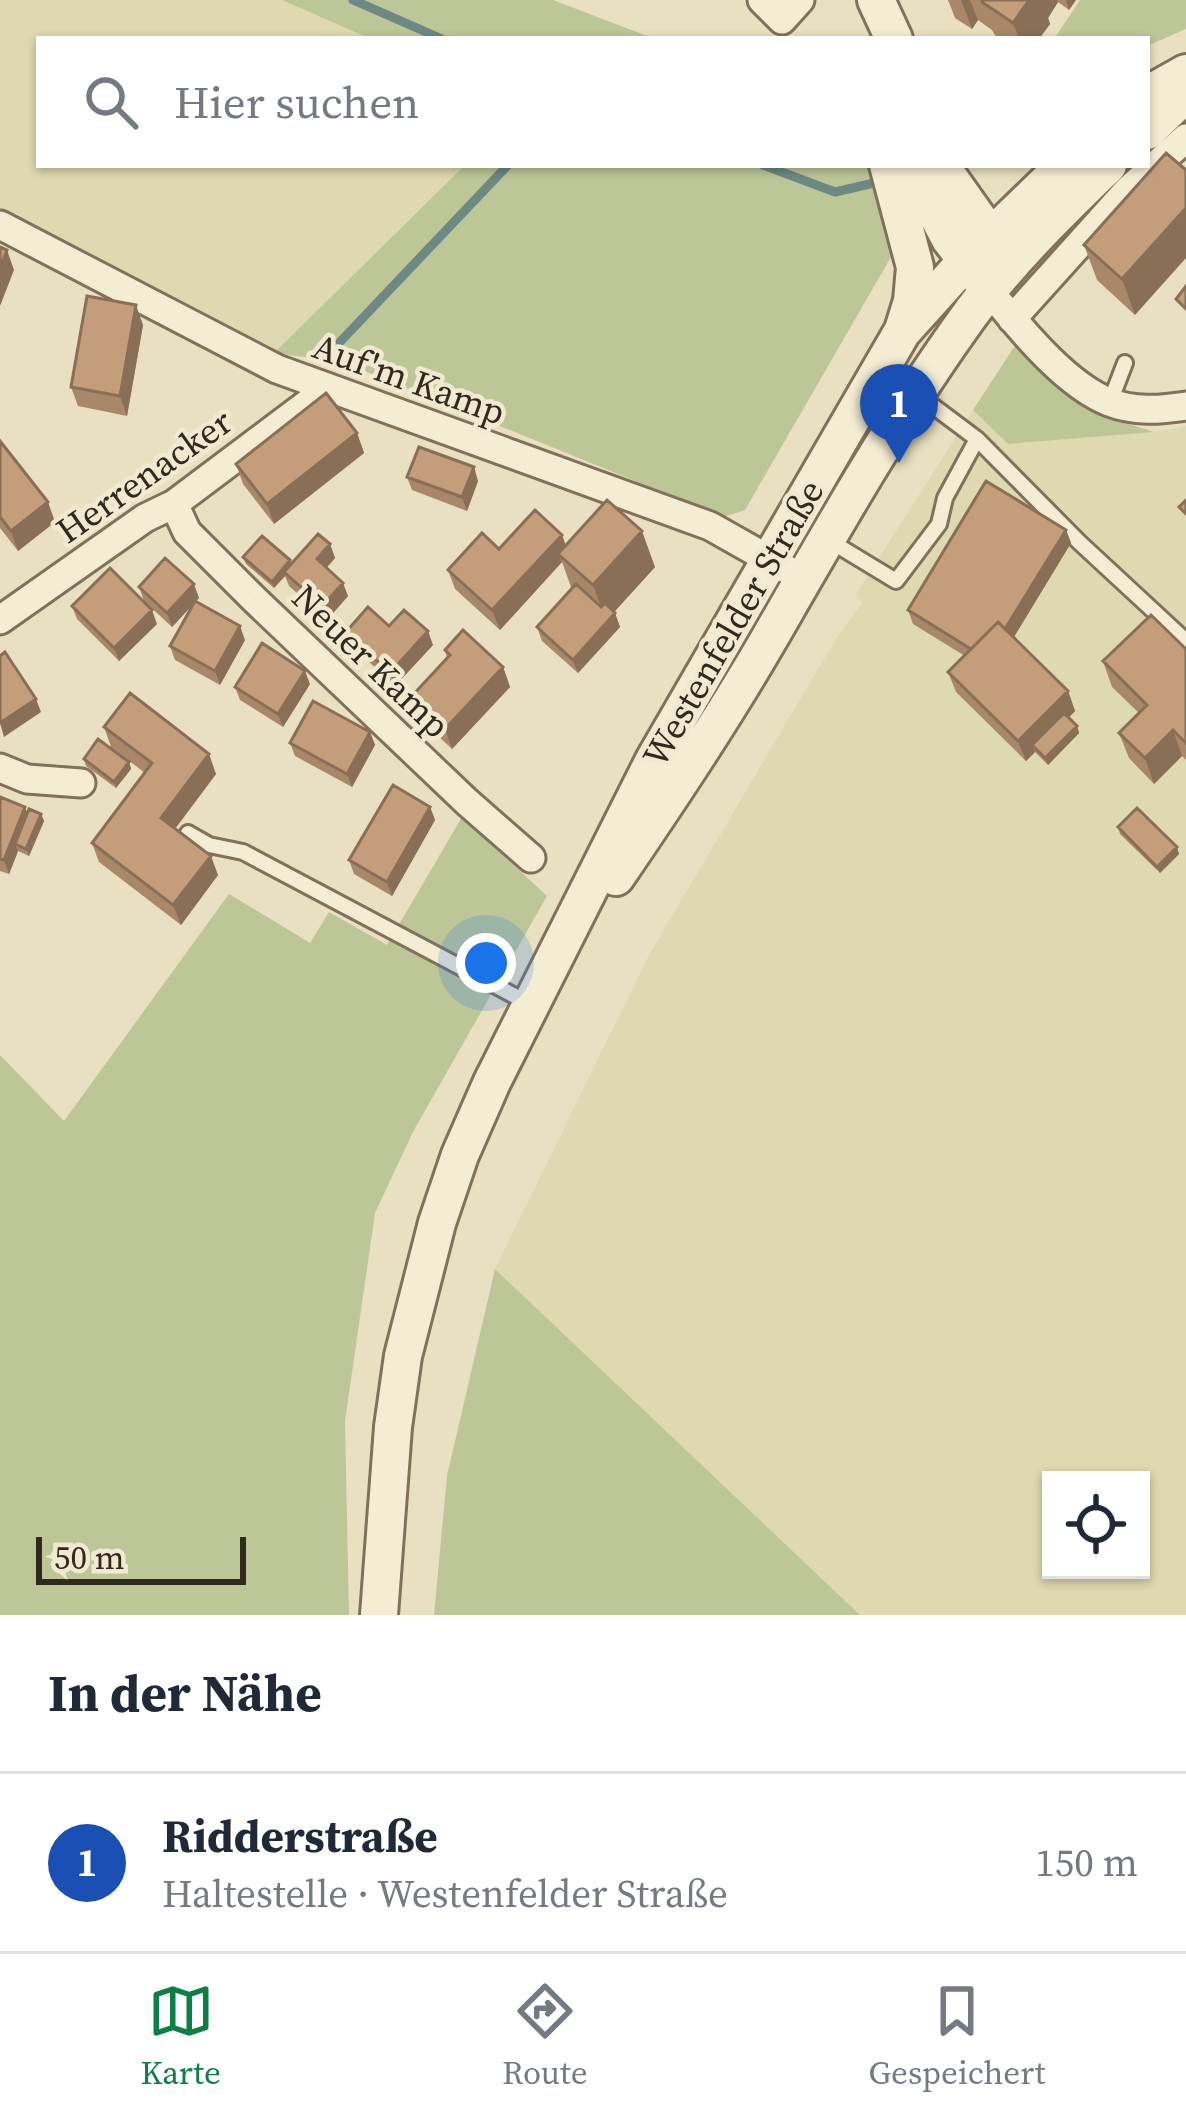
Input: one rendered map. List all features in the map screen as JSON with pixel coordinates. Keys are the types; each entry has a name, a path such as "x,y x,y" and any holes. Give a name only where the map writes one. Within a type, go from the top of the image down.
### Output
{"street":[{"path":"762,0 782,20 800,0"},
{"path":"868,36 876,0"},
{"path":"876,0 893,36"},
{"path":"1150,93 1186,73"},
{"path":"1150,128 1186,93"},
{"path":"1001,304 1186,138"},
{"path":"889,168 915,267 912,301 902,332"},
{"path":"913,168 950,239 978,249"},
{"path":"941,168 1001,304 1033,343 1110,403 1138,409 1186,406"},
{"name":"Westenfelder Straße","path":"379,1615 403,1356 460,1155 530,1004 654,760 902,332 1062,168"},
{"name":"Westenfelder Straße","path":"530,1004 682,778 769,640 826,538 962,326 1001,304 1063,210 1105,168"},
{"name":"Auf'm Kamp","path":"0,225 277,369 710,526 802,578"},
{"name":"Herrenacker","path":"0,620 145,518 174,504 327,389"},
{"name":"Neuer Kamp","path":"174,504 187,532 531,858"},
{"path":"0,767 27,779 81,783"}],"lane":[{"path":"1110,403 1125,363"},
{"path":"917,394 977,439 1186,641"},
{"path":"826,538 896,580 939,524 945,498 977,439"},
{"path":"188,833 209,845 243,852 530,1004"}],"shaded area":[{"path":"0,0 282,0 364,36 36,36 36,168 462,168 274,353 0,219"},
{"path":"973,410 1008,444 1186,426 1186,1615 860,1615 495,1269 649,955 837,637 862,603 856,594"}],"green space":[{"path":"282,0 553,0 647,36 364,36"},
{"path":"1080,0 1186,0 1186,29 1150,45 1150,36 1056,36"},
{"path":"462,168 868,168 892,243 891,257 745,510 724,517 342,362 274,353"},
{"path":"1016,344 1092,412 1154,432 1008,444 973,410"},
{"path":"462,817 547,896 414,1130 375,1213 345,1421 349,1615 0,1615 0,1055 64,1121 229,894 310,943 329,912 387,945"},
{"path":"495,1269 860,1615 434,1615 447,1476"}],"building":[{"path":"983,0 1029,0 1013,23"},
{"path":"1166,153 1186,170 1186,208 1122,279 1084,245"},
{"path":"1186,286 1186,309 1176,299"},
{"path":"87,296 136,305 120,396 71,387"},
{"path":"326,393 357,433 267,504 236,464"},
{"path":"0,441 48,502 11,531 0,517"},
{"path":"419,447 474,467 462,497 407,477"},
{"path":"986,481 1066,530 1005,629 998,622 971,649 908,610"},
{"path":"607,500 642,531 593,585 558,554"},
{"path":"535,510 562,535 492,610 448,570 482,533 499,549"},
{"path":"318,534 330,544 317,559 343,583 322,606 284,572"},
{"path":"262,536 290,560 272,582 243,557"},
{"path":"165,558 194,584 167,613 139,587"},
{"path":"110,568 152,610 114,648 72,606"},
{"path":"576,584 615,613 573,660 537,627"},
{"path":"195,601 240,626 215,671 170,646"},
{"path":"368,607 389,626 404,610 428,631 390,673 346,632"},
{"path":"1151,615 1186,649 1186,743 1173,730 1145,758 1119,733 1147,705 1103,661"},
{"path":"998,622 1068,691 1018,741 948,672"},
{"path":"463,630 503,667 445,729 411,697 450,655 445,650"},
{"path":"262,643 305,671 278,714 235,687"},
{"path":"5,652 36,699 0,723 0,656"},
{"path":"130,693 209,754 161,818 211,856 173,905 92,843 152,763 104,727"},
{"path":"313,701 370,732 347,774 290,743"},
{"path":"1064,713 1077,726 1045,758 1032,745"},
{"path":"98,739 129,762 114,782 84,759"},
{"path":"393,785 430,807 387,882 349,860"},
{"path":"0,797 25,807 4,860 0,859"},
{"path":"1137,808 1177,847 1157,867 1118,827"},
{"path":"29,809 41,814 26,849 15,844"}],"waterway":[{"path":"353,0 435,36"},
{"path":"340,342 505,168"},
{"path":"771,168 835,192 874,183"}],"place":[{"name":"Ridderstraße","path":"899,463"}]}
